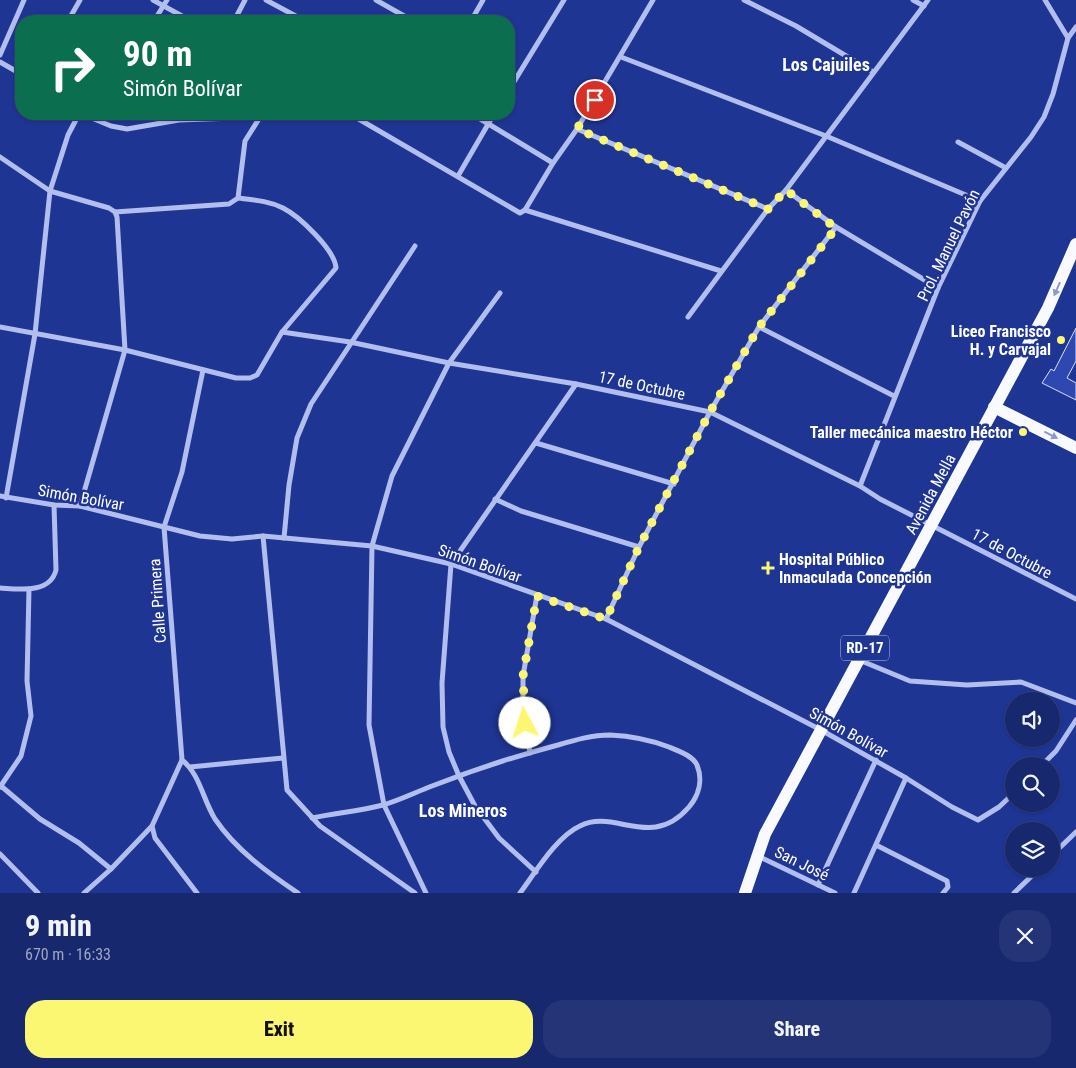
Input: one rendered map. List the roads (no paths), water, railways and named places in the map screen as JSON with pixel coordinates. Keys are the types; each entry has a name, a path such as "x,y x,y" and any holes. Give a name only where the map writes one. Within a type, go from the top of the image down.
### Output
{"main road":[{"name":"Avenida Mella","path":"745,893 765,834 933,526 994,407 1072,266 1076,244"},
{"path":"994,407 1076,448"}],"street":[{"path":"17,15 24,0"},
{"path":"71,15 80,0"},
{"path":"153,0 180,15"},
{"path":"158,15 168,0"},
{"path":"237,15 245,0"},
{"path":"266,0 294,15"},
{"path":"376,0 402,15"},
{"path":"474,15 483,0"},
{"path":"515,81 564,0"},
{"path":"360,120 520,213 525,210 553,163 577,129 653,0"},
{"path":"744,0 796,26 873,72"},
{"path":"913,0 924,6"},
{"path":"688,317 928,0"},
{"path":"1045,0 1068,38"},
{"path":"0,55 15,21"},
{"name":"Prol. Manuel Pavón","path":"860,486 938,288 980,201 1031,138 1044,117 1054,94 1068,38 1076,27"},
{"path":"621,57 826,136 980,201"},
{"path":"0,62 15,71"},
{"path":"3,497 35,334 50,191 68,135 77,120"},
{"path":"103,120 127,130 179,120"},
{"path":"238,198 245,141 258,120"},
{"path":"484,120 553,163"},
{"path":"458,176 488,122"},
{"path":"577,129 768,209"},
{"path":"958,142 1006,168"},
{"path":"0,157 50,191 109,208 115,212 229,204 238,198 266,201 285,209 320,240 336,261 336,268 282,332 257,375 250,378 236,378 125,350 0,327"},
{"path":"786,190 836,228 938,288"},
{"path":"525,210 721,271"},
{"path":"80,506 125,350 115,212"},
{"path":"606,619 639,547 674,484 710,412 759,327 836,228"},
{"path":"284,538 289,485 297,438 311,404 414,246"},
{"path":"426,893 384,805 369,725 372,546 392,476 449,363 500,292"},
{"path":"759,327 894,396"},
{"name":"17 de Octubre","path":"282,332 350,342 449,363 576,384 710,412 860,486 933,526 1076,599"},
{"name":"Calle Primera","path":"182,760 164,527 182,472 204,370"},
{"path":"536,872 499,838 475,806 458,776 449,752 443,727 442,683 451,564 576,384"},
{"path":"536,443 674,484"},
{"name":"Simón Bolívar","path":"3,497 54,505 80,506 200,536 232,539 263,536 372,546 451,564 606,619 821,730 876,760 952,807 978,820 1005,802"},
{"path":"495,499 521,510 639,547"},
{"path":"0,588 29,589 47,584 54,578 56,570 54,505"},
{"path":"263,536 287,790 320,826 415,893"},
{"path":"29,589 27,681 31,716 21,756 0,786 40,820 79,843 111,869"},
{"path":"530,752 523,708 523,676 537,596"},
{"path":"859,660 910,682 966,686 1021,682 1076,703"},
{"path":"1050,757 1076,720"},
{"path":"312,818 384,805 458,776 530,752 587,737 610,735 654,741 686,755 696,764 701,780 697,796 688,808 660,827 634,828 592,821 585,824 563,838 520,893"},
{"path":"190,767 283,758"},
{"path":"84,893 111,869 152,826 182,760 190,767 215,819 244,851 269,874 298,893"},
{"path":"818,885 876,760"},
{"path":"854,893 906,778"},
{"path":"152,826 155,838 197,893"},
{"path":"1060,848 1075,834"},
{"path":"876,845 948,881 948,887 943,893"},
{"path":"0,854 38,893"},
{"name":"San José","path":"758,856 835,893"},
{"path":"1014,893 1031,877"}],"place":[{"name":"Liceo Francisco H. y Carvajal","path":"1061,340"},
{"name":"Taller mecánica maestro Héctor","path":"1023,432"},
{"name":"Hospital Público Inmaculada Concepción","path":"768,568"}],"district":[{"name":"Los Cajuiles","path":"826,65"},
{"name":"Los Mineros","path":"463,811"}]}
